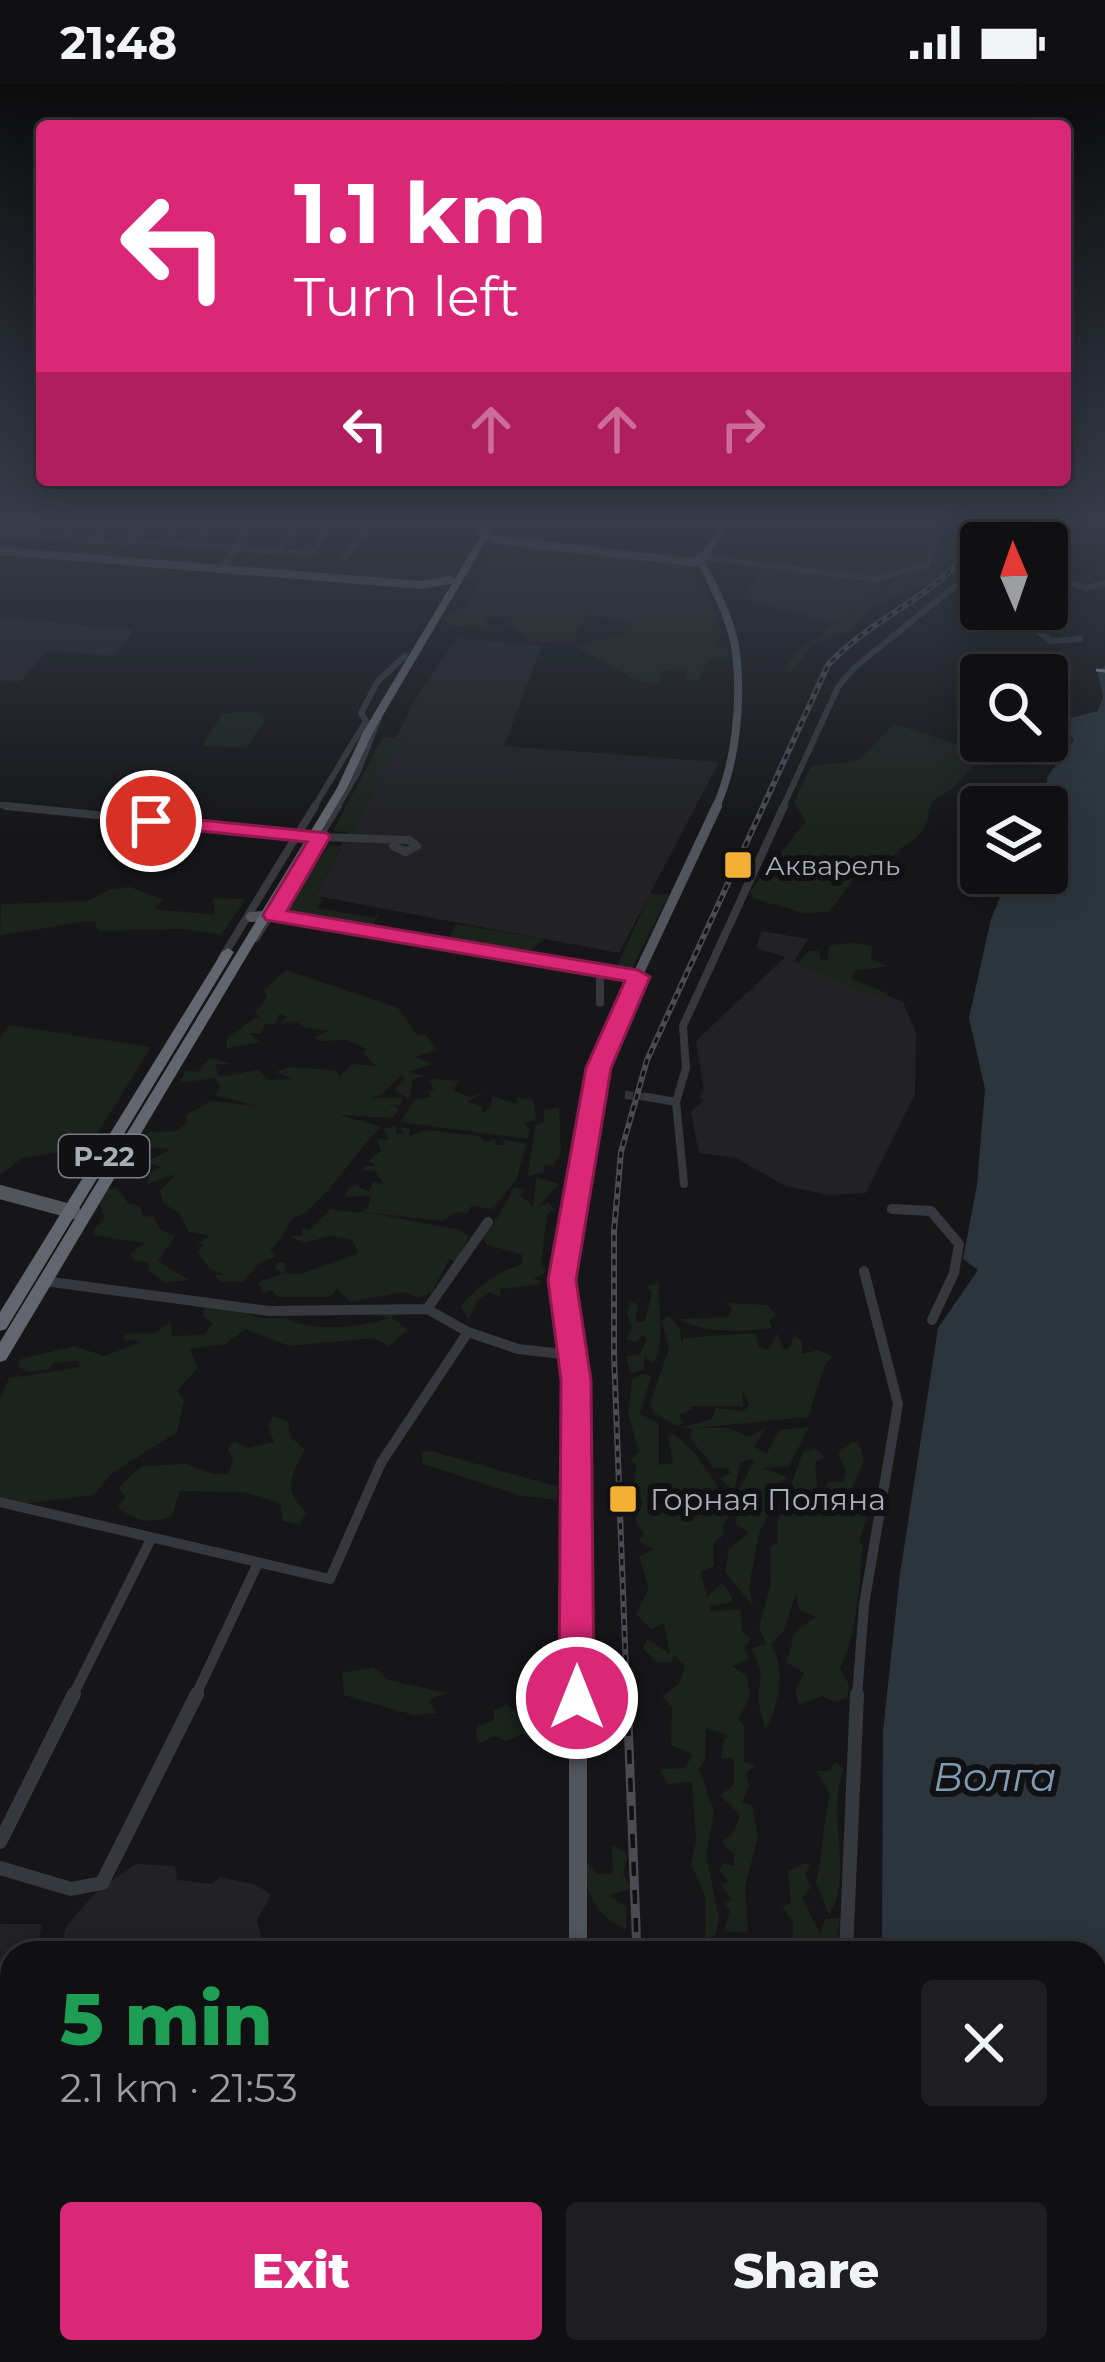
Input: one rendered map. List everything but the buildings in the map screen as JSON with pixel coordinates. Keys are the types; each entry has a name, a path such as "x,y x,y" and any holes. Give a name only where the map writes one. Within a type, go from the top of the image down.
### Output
{"highway":[{"name":"Р-22","path":"0,1355 205,986 263,915 424,623"},
{"name":"Р-22","path":"0,1325 77,1212 263,915 431,623"}],"main road":[{"path":"578,1941 577,1414 562,1280 568,1225 598,1068 729,790 738,758 736,636 730,623"},
{"path":"263,915 639,975"},
{"path":"0,1192 77,1212"}],"street":[{"path":"684,1184 676,1102 686,1068 683,1026 838,688 863,653 908,623"},
{"path":"1037,630 1052,641 1080,639"},
{"path":"263,915 318,837 382,710"},
{"name":"Р-22","path":"205,986 366,721"},
{"path":"0,805 396,844"},
{"path":"600,970 600,1003"},
{"path":"647,1097 676,1102"},
{"path":"892,1209 931,1210 959,1244 954,1274 932,1320"},
{"path":"428,1310 488,1222"},
{"path":"846,1941 848,1814 864,1605 898,1404 865,1271"},
{"path":"44,1281 269,1311 428,1310 468,1332 523,1350 572,1355"},
{"path":"0,1502 330,1580 381,1462 468,1332"},
{"path":"0,1842 151,1539"},
{"path":"0,1868 71,1889 102,1883 111,1873 258,1563"}],"shaded area":[{"path":"0,623 134,630 114,656 47,651 20,682 0,680"},
{"path":"450,623 487,623 488,628"},
{"path":"582,623 575,641 533,642 509,625"},
{"path":"627,623 718,623 722,634 717,644 728,649 728,658 708,659 698,681 685,679 687,668 662,671 658,684 640,682 574,646 621,635"},
{"path":"834,623 858,623 853,630 815,643 791,671 784,671 798,650"},
{"path":"457,638 542,646 504,746 719,762 619,953 316,896 414,702"},
{"path":"252,711 266,718 246,748 202,746 222,714"},
{"path":"894,724 960,745 960,762 978,762 953,788 930,803 925,827 888,863 868,859 829,912 804,913 754,899 750,891 806,821 794,803 811,766 858,761"},
{"path":"383,737 407,739 378,773 384,774 353,832 396,837 333,831"},
{"path":"329,845 341,846 316,895 323,900 317,908 374,918 380,910 373,926 286,911"},
{"path":"130,887 163,900 154,909 215,915 213,898 246,899 221,935 182,929 98,931 95,922 83,922 0,935 1,904 88,901 108,890"},
{"path":"650,894 669,894 632,968 616,968"},
{"path":"456,924 544,939 526,954 448,940"},
{"path":"762,931 808,939 794,961 903,1002 916,1033 915,1094 866,1193 829,1195 785,1186 736,1158 699,1153 691,1112 704,1100 699,1098 704,1090 696,1041 785,957 756,948"},
{"path":"829,945 872,947 871,960 889,966 854,971 851,978 888,994 886,1000 797,964 809,951 819,951 820,959 828,960"},
{"path":"286,970 398,1008 417,1035 425,1034 437,1050 415,1057 433,1064 407,1072 425,1076 413,1079 409,1099 394,1090 405,1080 401,1075 381,1095 369,1098 403,1098 400,1106 388,1104 399,1109 393,1118 339,1115 381,1127 318,1201 290,1222 270,1250 276,1256 259,1263 243,1282 221,1282 214,1275 226,1275 210,1269 198,1253 203,1244 196,1245 210,1236 189,1232 179,1213 163,1203 160,1191 176,1174 147,1184 150,1173 162,1167 146,1162 171,1149 136,1147 148,1132 178,1131 187,1122 186,1115 211,1101 256,1106 215,1095 221,1087 214,1078 180,1083 185,1071 198,1072 210,1058 232,1064 215,1064 219,1077 258,1070 269,1080 293,1079 276,1072 289,1067 335,1070 339,1077 352,1064 376,1066 363,1053 367,1049 345,1040 319,1041 315,1037 329,1031 303,1027 297,1021 280,1024 286,1016 273,1013 279,1015 276,1023 264,1025 261,1034 248,1033 260,1042 227,1048 227,1039 255,1017 262,1020 255,1013 267,996 264,990"},
{"path":"9,1025 151,1047 89,1147 22,1158 0,1175 0,1038"},
{"path":"429,1081 459,1081 453,1090 469,1097 484,1093 467,1102 482,1106 482,1114 490,1108 492,1096 517,1104 517,1097 534,1100 536,1121 523,1122 530,1130 527,1139 400,1122 415,1100 431,1097 429,1092 417,1093 434,1090"},
{"path":"559,1108 561,1154 553,1165 543,1166 544,1172 528,1176 535,1126 544,1121 544,1110"},
{"path":"396,1126 396,1133 404,1134 400,1127 410,1129 409,1136 428,1130 480,1136 485,1142 495,1138 496,1145 505,1145 502,1139 526,1144 517,1178 493,1209 471,1206 468,1213 456,1212 442,1221 364,1212 460,1230 469,1237 456,1262 449,1259 432,1292 419,1298 403,1292 350,1302 337,1288 330,1297 263,1293 258,1282 282,1274 275,1267 278,1262 286,1263 284,1273 301,1274 359,1253 352,1240 330,1236 303,1243 290,1236 303,1236 301,1228 309,1230 331,1209 360,1213 368,1208 371,1196 345,1197 347,1190 356,1185 369,1192 373,1182 384,1184 374,1170 363,1171 364,1166 375,1166 369,1160 381,1151 377,1139 389,1140 384,1129"},
{"path":"536,1177 559,1184 537,1208 548,1203 554,1209 547,1214 541,1265 546,1272 533,1279 542,1281 500,1289 501,1297 488,1292 476,1302 469,1320 461,1307 465,1301 488,1281 521,1265 523,1255 486,1244 483,1237 514,1187 525,1190 520,1195 533,1206"},
{"path":"117,1188 129,1204 140,1206 143,1217 153,1216 160,1229 175,1236 158,1261 189,1280 165,1283 149,1271 148,1262 134,1261 130,1254 145,1243 96,1236 93,1230 105,1218 98,1201 106,1189"},
{"path":"659,1283 657,1355 653,1363 645,1356 643,1370 631,1374 626,1356 640,1354 647,1339 643,1335 636,1342 626,1339 632,1328 627,1314 630,1302 638,1304 635,1322 645,1321 652,1293 646,1286"},
{"path":"727,1303 768,1305 776,1315 769,1321 772,1328 711,1329 680,1319 728,1317 732,1309"},
{"path":"193,1305 242,1310 258,1318 368,1317 286,1318 322,1327 368,1324 389,1317 371,1315 408,1313 391,1317 408,1330 389,1346 374,1338 289,1346 246,1329 225,1344 190,1349 198,1368 177,1391 184,1400 177,1432 111,1474 94,1495 22,1504 0,1497 0,1399 9,1378 81,1367 78,1361 53,1363 49,1369 27,1372 18,1366 21,1359 74,1346 104,1356 142,1342 123,1339 126,1334 155,1333 170,1322 172,1336 204,1335 213,1324 203,1316 204,1309"},
{"path":"669,1315 680,1329 682,1345 683,1338 755,1333 759,1347 769,1350 777,1333 783,1349 789,1349 794,1335 802,1341 802,1354 818,1350 833,1356 825,1365 808,1417 695,1428 729,1428 749,1437 766,1428 754,1447 767,1453 779,1430 809,1427 789,1466 762,1468 787,1477 772,1493 776,1502 760,1530 749,1586 753,1606 725,1572 729,1549 749,1533 736,1524 740,1488 755,1459 741,1462 734,1491 720,1479 730,1473 728,1468 714,1468 690,1438 693,1428 681,1428 712,1419 716,1408 744,1411 749,1404 742,1389 743,1406 689,1406 693,1409 679,1415 683,1423 677,1426 654,1413 650,1403 669,1349 662,1321"},
{"path":"641,1374 651,1376 640,1414 659,1424 659,1465 673,1463 668,1436 674,1434 693,1451 734,1509 722,1527 724,1535 713,1543 714,1566 701,1572 707,1597 722,1583 732,1596 732,1602 710,1606 710,1611 741,1609 742,1631 751,1639 744,1648 749,1659 732,1666 747,1676 750,1697 738,1719 744,1726 744,1762 755,1766 746,1773 749,1786 742,1802 752,1805 758,1837 745,1886 748,1933 724,1931 730,1911 724,1902 732,1900 721,1885 728,1881 719,1870 723,1863 734,1866 734,1854 721,1842 734,1832 740,1815 720,1795 734,1785 734,1758 721,1758 724,1739 731,1736 706,1728 705,1761 699,1768 714,1812 706,1855 719,1920 715,1936 705,1939 706,1898 691,1864 696,1842 692,1782 668,1784 660,1769 686,1768 692,1754 671,1745 672,1707 662,1696 679,1684 685,1666 674,1655 671,1662 657,1662 643,1649 647,1639 670,1654 664,1623 651,1629 636,1614 649,1588 639,1557 654,1549 639,1542 644,1533 635,1521 643,1502 634,1487 636,1466 631,1459 639,1452 628,1413 632,1380"},
{"path":"273,1416 288,1422 291,1438 305,1449 291,1482 306,1512 300,1525 283,1521 280,1503 244,1492 179,1491 173,1515 158,1520 137,1519 118,1506 126,1497 118,1488 141,1466 187,1464 213,1474 229,1474 233,1460 228,1449 234,1441 247,1448 274,1442 268,1426"},
{"path":"853,1441 859,1444 864,1460 851,1491 875,1493 859,1542 863,1545 856,1608 840,1668 849,1685 847,1698 834,1702 822,1696 799,1704 795,1691 804,1673 786,1662 795,1634 816,1617 799,1609 796,1593 784,1630 771,1645 779,1687 765,1730 758,1698 761,1672 752,1648 766,1644 759,1627 771,1584 770,1546 778,1543 777,1524 803,1452 817,1449 824,1457 815,1462 818,1496 828,1482 843,1482 846,1472 838,1452"},
{"path":"421,1452 558,1487 557,1500 522,1496 423,1464"},
{"path":"373,1667 389,1680 447,1693 429,1700 436,1713 414,1715 344,1695 342,1673"},
{"path":"507,1704 530,1724 537,1711 548,1715 536,1745 523,1733 507,1741 494,1736 481,1743 476,1737 477,1726 494,1720 494,1710"},
{"path":"835,1762 844,1769 837,1806 840,1882 829,1915 816,1883 830,1794 816,1771 830,1771"},
{"path":"612,1845 628,1854 623,1875 631,1889 609,1895 626,1907 626,1929 601,1911 586,1882 587,1861 596,1874 613,1874"},
{"path":"136,1864 175,1866 177,1880 212,1884 220,1877 257,1885 271,1895 257,1920 262,1941 62,1941 67,1925 99,1889"},
{"path":"810,1865 805,1874 811,1887 802,1898 820,1934 825,1919 840,1918 837,1941 813,1937 793,1941 793,1922 782,1906 791,1903 788,1871"},
{"path":"0,1924 42,1924 38,1941 0,1941"}],"water":[{"name":"Волга","path":"1105,665 1105,1941 882,1941 883,1731 900,1574 938,1328 978,1270 963,1259 977,1185 985,1089 969,1018 991,919 1001,894 1068,894 1068,786 1046,786 1048,776 1058,762 1068,762 1068,748 1074,740 1068,733 1068,719 1098,711 1103,697 1098,673"}],"ferry route":[{"path":"1096,670 1105,671"}],"tunnel":[{"path":"625,1095 647,1097"}],"railway":[{"path":"627,1697 614,1355 614,1231 621,1152 647,1060 828,665 878,623"},
{"path":"627,1694 637,1941"}],"place":[{"name":"Акварель","path":"738,865"},
{"name":"Горная Поляна","path":"623,1499"}],"route":[{"path":"151,821 320,837 274,915 638,977 598,1068 562,1280 576,1380 577,1698"}]}
